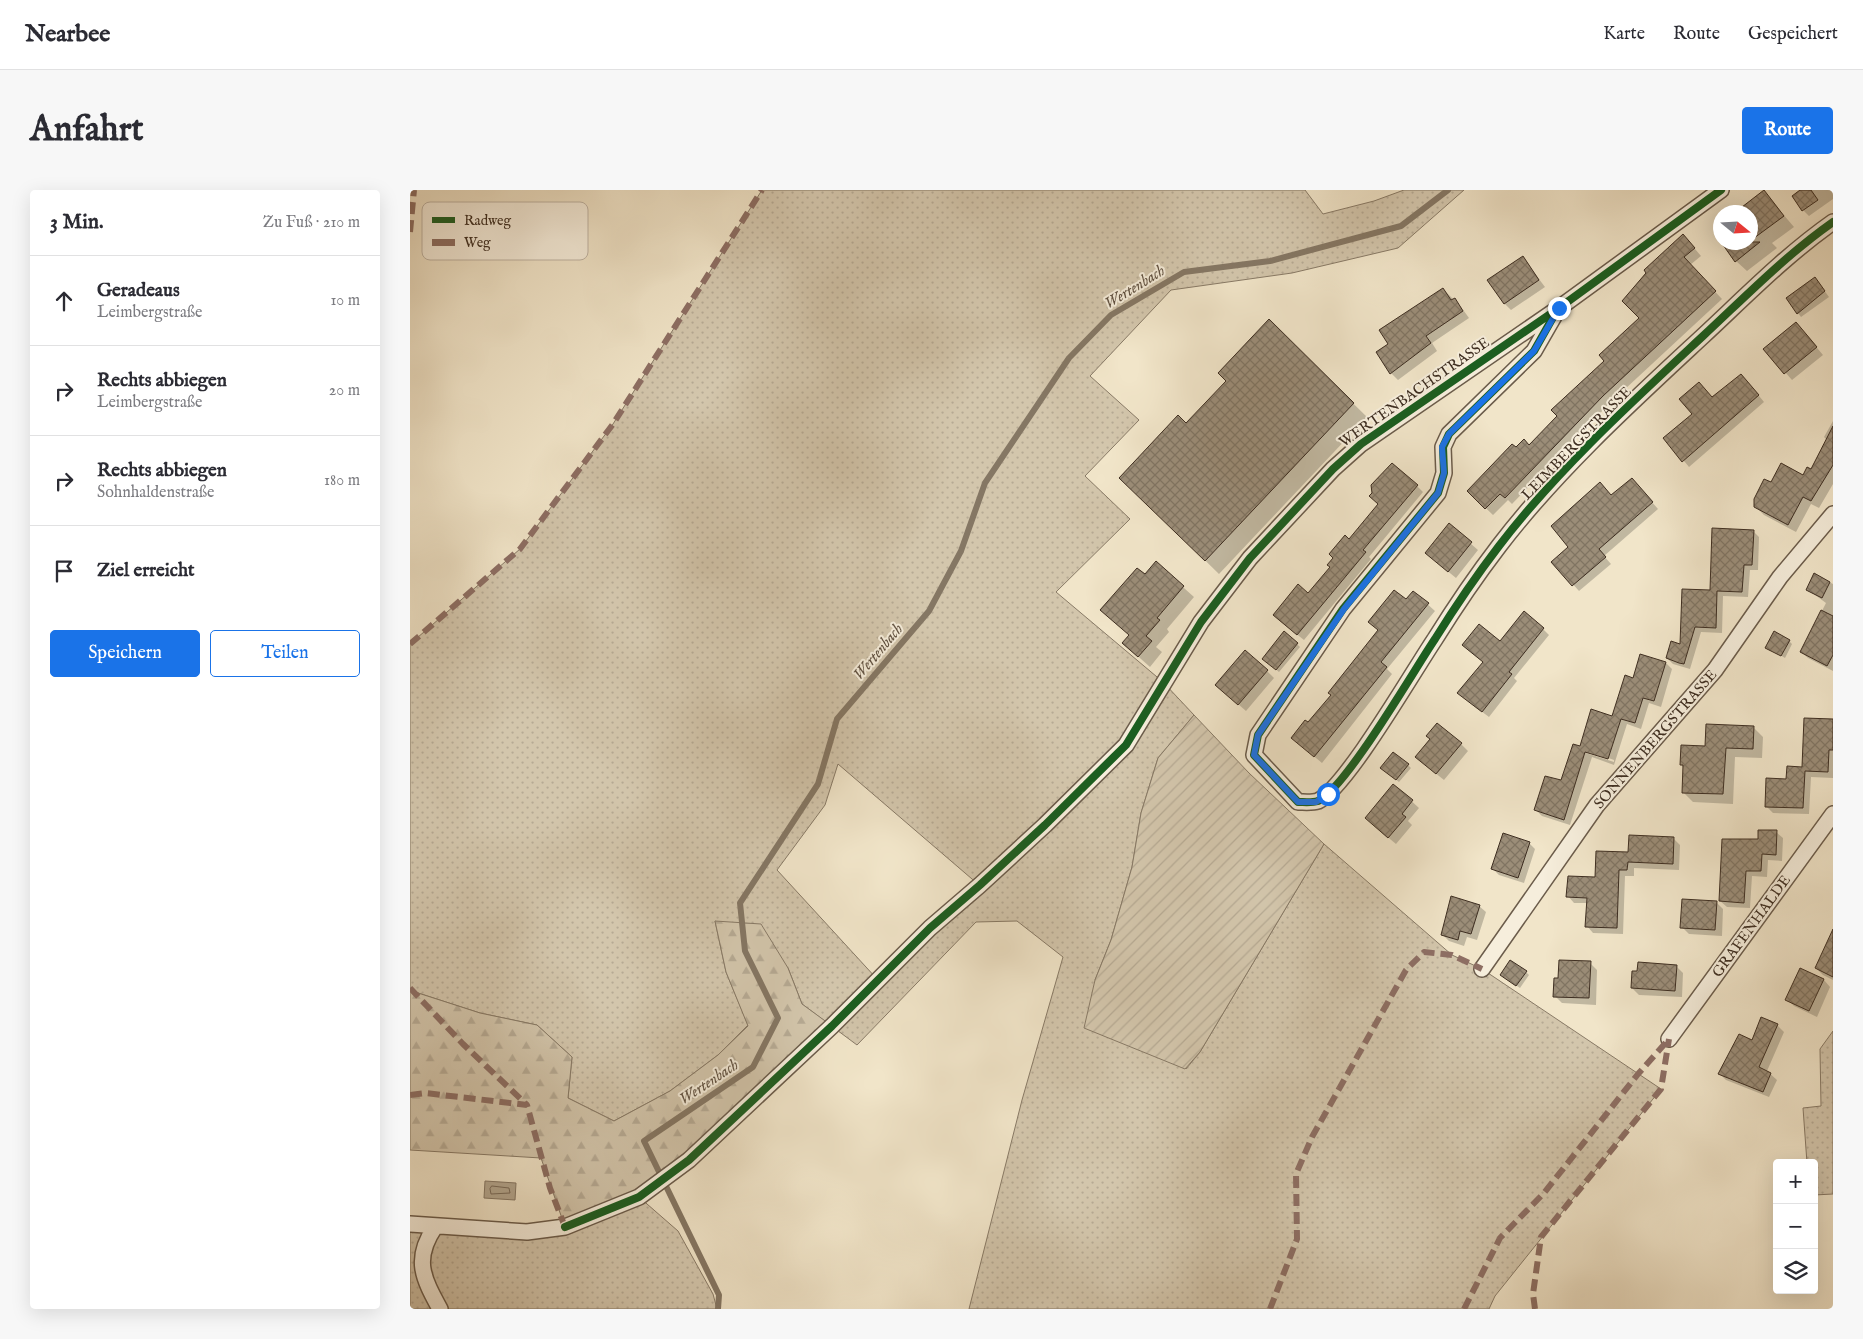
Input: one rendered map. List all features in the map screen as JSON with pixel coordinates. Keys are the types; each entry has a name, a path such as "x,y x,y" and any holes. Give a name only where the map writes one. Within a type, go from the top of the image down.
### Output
{"street":[{"name":"WERTENBACHSTRASSE","path":"410,1224 526,1232 565,1227 639,1197 689,1160 832,1026 930,928 1045,824 1126,745 1206,615 1250,558 1332,469 1361,444 1559,308 1722,190"},
{"name":"LEIMBERGSTRASSE","path":"1559,308 1534,351 1449,434 1442,447 1444,473 1438,493 1344,609 1258,735 1254,755 1298,802 1316,802 1328,794 1360,753 1452,612 1500,545 1564,471 1649,386 1736,305 1813,236 1833,222"},
{"name":"SONNENBERGSTRASSE","path":"1482,969 1597,805 1715,670 1780,577 1833,514"},
{"name":"GRAFENHALDE","path":"1669,1039 1833,814"},
{"path":"435,1227 426,1240 421,1259 426,1284 440,1309"}],"green space":[{"path":"762,190 1305,190 1323,214 1374,201 1404,190 1464,190 1398,248 1292,273 1171,290 1090,376 1139,420 1085,476 1130,519 1056,592 1163,682 1194,715 1158,758 1141,813 1132,867 1111,940 1095,980 1186,1069 1200,1052 1324,844 1452,955 1482,969 1661,1089 1495,1296 1489,1309 969,1309 1022,1100 1063,957 1017,921 976,922 857,1045 802,1004 788,968 715,921 726,972 748,1025 718,1055 670,1091 614,1121 568,1098 572,1057 537,1025 480,1013 415,992 410,988 410,644 520,549 613,424","holes":["838,764 979,885 877,979 777,870 825,805"]},
{"path":"1194,715 1249,773 1324,844 1200,1052 1185,1069 1084,1028 1095,980 1111,940 1132,867 1141,813 1158,758"},
{"path":"715,921 761,924 788,968 802,1004 832,1026 639,1197 565,1227 541,1158 410,1150 410,988 415,992 480,1013 537,1025 572,1057 568,1098 614,1121 670,1091 718,1055 748,1026 726,972"},
{"path":"1833,1031 1833,1194 1818,1195 1818,1159 1807,1159 1803,1108 1821,1106 1820,1049"},
{"path":"639,1197 678,1231 713,1294 717,1309 410,1309 410,1224 527,1232"}],"water":[{"path":"485,1181 516,1183 515,1200 484,1198"}],"building":[{"path":"1764,190 1784,216 1758,235 1758,205 1745,205"},
{"path":"1800,190 1811,190 1818,200 1802,211 1792,196"},
{"path":"1683,234 1695,248 1684,257 1716,291 1603,396 1505,498 1500,494 1485,509 1467,491 1512,444 1516,447 1524,439 1529,445 1557,416 1551,410 1604,361 1599,355 1639,318 1622,301 1646,273 1644,270"},
{"path":"1727,250 1750,250 1735,262"},
{"path":"1523,256 1539,280 1504,304 1487,280"},
{"path":"1815,277 1825,291 1797,314 1786,298"},
{"path":"1443,288 1451,300 1455,298 1463,311 1426,336 1431,343 1390,374 1376,352 1388,344 1379,330"},
{"path":"1269,319 1354,403 1205,561 1119,478 1178,415 1186,423 1226,381 1218,373"},
{"path":"1796,322 1817,347 1784,374 1763,349"},
{"path":"1741,374 1759,395 1682,462 1663,438 1692,414 1679,399 1699,382 1712,397"},
{"path":"1833,426 1833,465 1811,501 1803,497 1788,525 1754,507 1754,499 1764,479 1771,482 1781,463 1803,475 1807,467 1811,469"},
{"path":"1392,463 1418,485 1363,550 1366,552 1297,635 1273,615 1298,584 1308,593 1330,567 1327,565 1333,558 1329,554 1345,535 1349,539 1378,504 1369,496 1372,493 1371,485"},
{"path":"1632,478 1653,502 1599,549 1606,557 1572,586 1551,562 1568,547 1551,526 1600,482 1611,495"},
{"path":"1449,523 1472,542 1448,572 1425,553"},
{"path":"1712,528 1754,530 1752,565 1744,565 1742,592 1717,591 1716,628 1695,627 1684,664 1679,663 1666,658 1671,641 1680,644 1682,589 1710,590"},
{"path":"1156,561 1184,586 1157,618 1160,620 1146,636 1152,641 1138,657 1122,643 1129,635 1100,610 1137,568 1145,574"},
{"path":"1814,573 1830,582 1822,598 1806,590"},
{"path":"1394,590 1406,599 1413,591 1429,603 1381,662 1387,667 1314,757 1291,738 1305,720 1308,722 1331,695 1328,693 1378,630 1368,622"},
{"path":"1821,610 1833,616 1833,655 1827,666 1800,652"},
{"path":"1524,611 1544,628 1509,672 1512,674 1482,712 1457,693 1483,662 1462,645 1479,624 1500,641"},
{"path":"1284,631 1298,643 1276,670 1262,659"},
{"path":"1774,631 1790,640 1781,656 1765,648"},
{"path":"1245,650 1268,670 1238,705 1215,685"},
{"path":"1640,654 1666,662 1654,701 1643,698 1635,723 1621,719 1608,759 1585,752 1564,820 1534,810 1545,776 1561,780 1573,744 1580,746 1591,709 1612,716 1625,675 1633,678"},
{"path":"1804,718 1833,719 1833,750 1829,750 1828,772 1805,771 1803,808 1765,807 1766,778 1786,779 1787,766 1802,767"},
{"path":"1437,723 1462,743 1436,774 1415,757 1430,739 1426,736"},
{"path":"1706,724 1754,726 1753,749 1726,748 1723,794 1682,793 1683,765 1680,765 1681,745 1705,746"},
{"path":"1393,752 1409,764 1396,780 1380,768"},
{"path":"1393,784 1413,800 1402,814 1406,817 1388,838 1365,818"},
{"path":"1758,830 1777,830 1776,855 1762,854 1761,871 1746,871 1744,903 1719,901 1722,839 1758,839"},
{"path":"1503,833 1530,842 1518,878 1491,869"},
{"path":"1629,835 1674,837 1673,864 1628,862 1627,870 1619,870 1617,928 1585,927 1587,898 1566,897 1568,876 1595,877 1596,851 1628,852"},
{"path":"1451,896 1480,905 1471,934 1460,931 1458,940 1441,935"},
{"path":"1682,899 1717,901 1715,930 1680,928"},
{"path":"1833,929 1833,977 1815,968"},
{"path":"1510,960 1527,971 1516,986 1500,975"},
{"path":"1559,960 1591,961 1589,998 1553,997 1554,978 1558,978"},
{"path":"1638,962 1677,965 1675,991 1631,988 1632,971 1637,971"},
{"path":"1800,968 1824,979 1809,1011 1785,1000"},
{"path":"1761,1017 1778,1024 1759,1067 1771,1073 1763,1092 1718,1074 1739,1034 1752,1040"}],"waterway":[{"name":"Wertenbach","path":"718,1309 719,1295 644,1141 753,1067 778,1018 745,951 740,903 818,784 837,719 929,611 961,551 985,483 1069,358 1111,315 1184,272 1270,261 1401,226 1448,190"}],"marked path":[{"path":"410,232 414,190"},
{"path":"410,644 520,549 613,424 762,190"},
{"path":"1270,1309 1297,1239 1296,1174 1312,1137 1406,970 1424,952 1452,955 1482,969"},
{"path":"410,988 463,1044 527,1105"},
{"path":"1464,1309 1500,1238 1544,1193 1638,1074 1669,1039"},
{"path":"1535,1309 1533,1294 1541,1237 1661,1089 1669,1039"},
{"path":"410,1095 425,1093 527,1105 550,1188 565,1227"}],"cycle path":[{"path":"565,1227 639,1197 689,1160 832,1026 930,928 1045,825 1126,745 1201,622 1250,558 1333,469 1361,444 1559,308 1721,190"},
{"path":"1556,312 1534,351 1449,434 1443,447 1444,473 1438,493 1343,609 1258,735 1254,755 1298,802 1318,801 1330,792 1345,775 1379,727 1474,580 1499,546 1546,490 1596,437 1750,291 1782,262 1833,222"}],"route":[{"path":"1328,794 1316,802 1298,802 1254,755 1254,746 1258,735 1344,609 1438,493 1444,473 1442,447 1449,434 1534,351 1559,308"}]}
